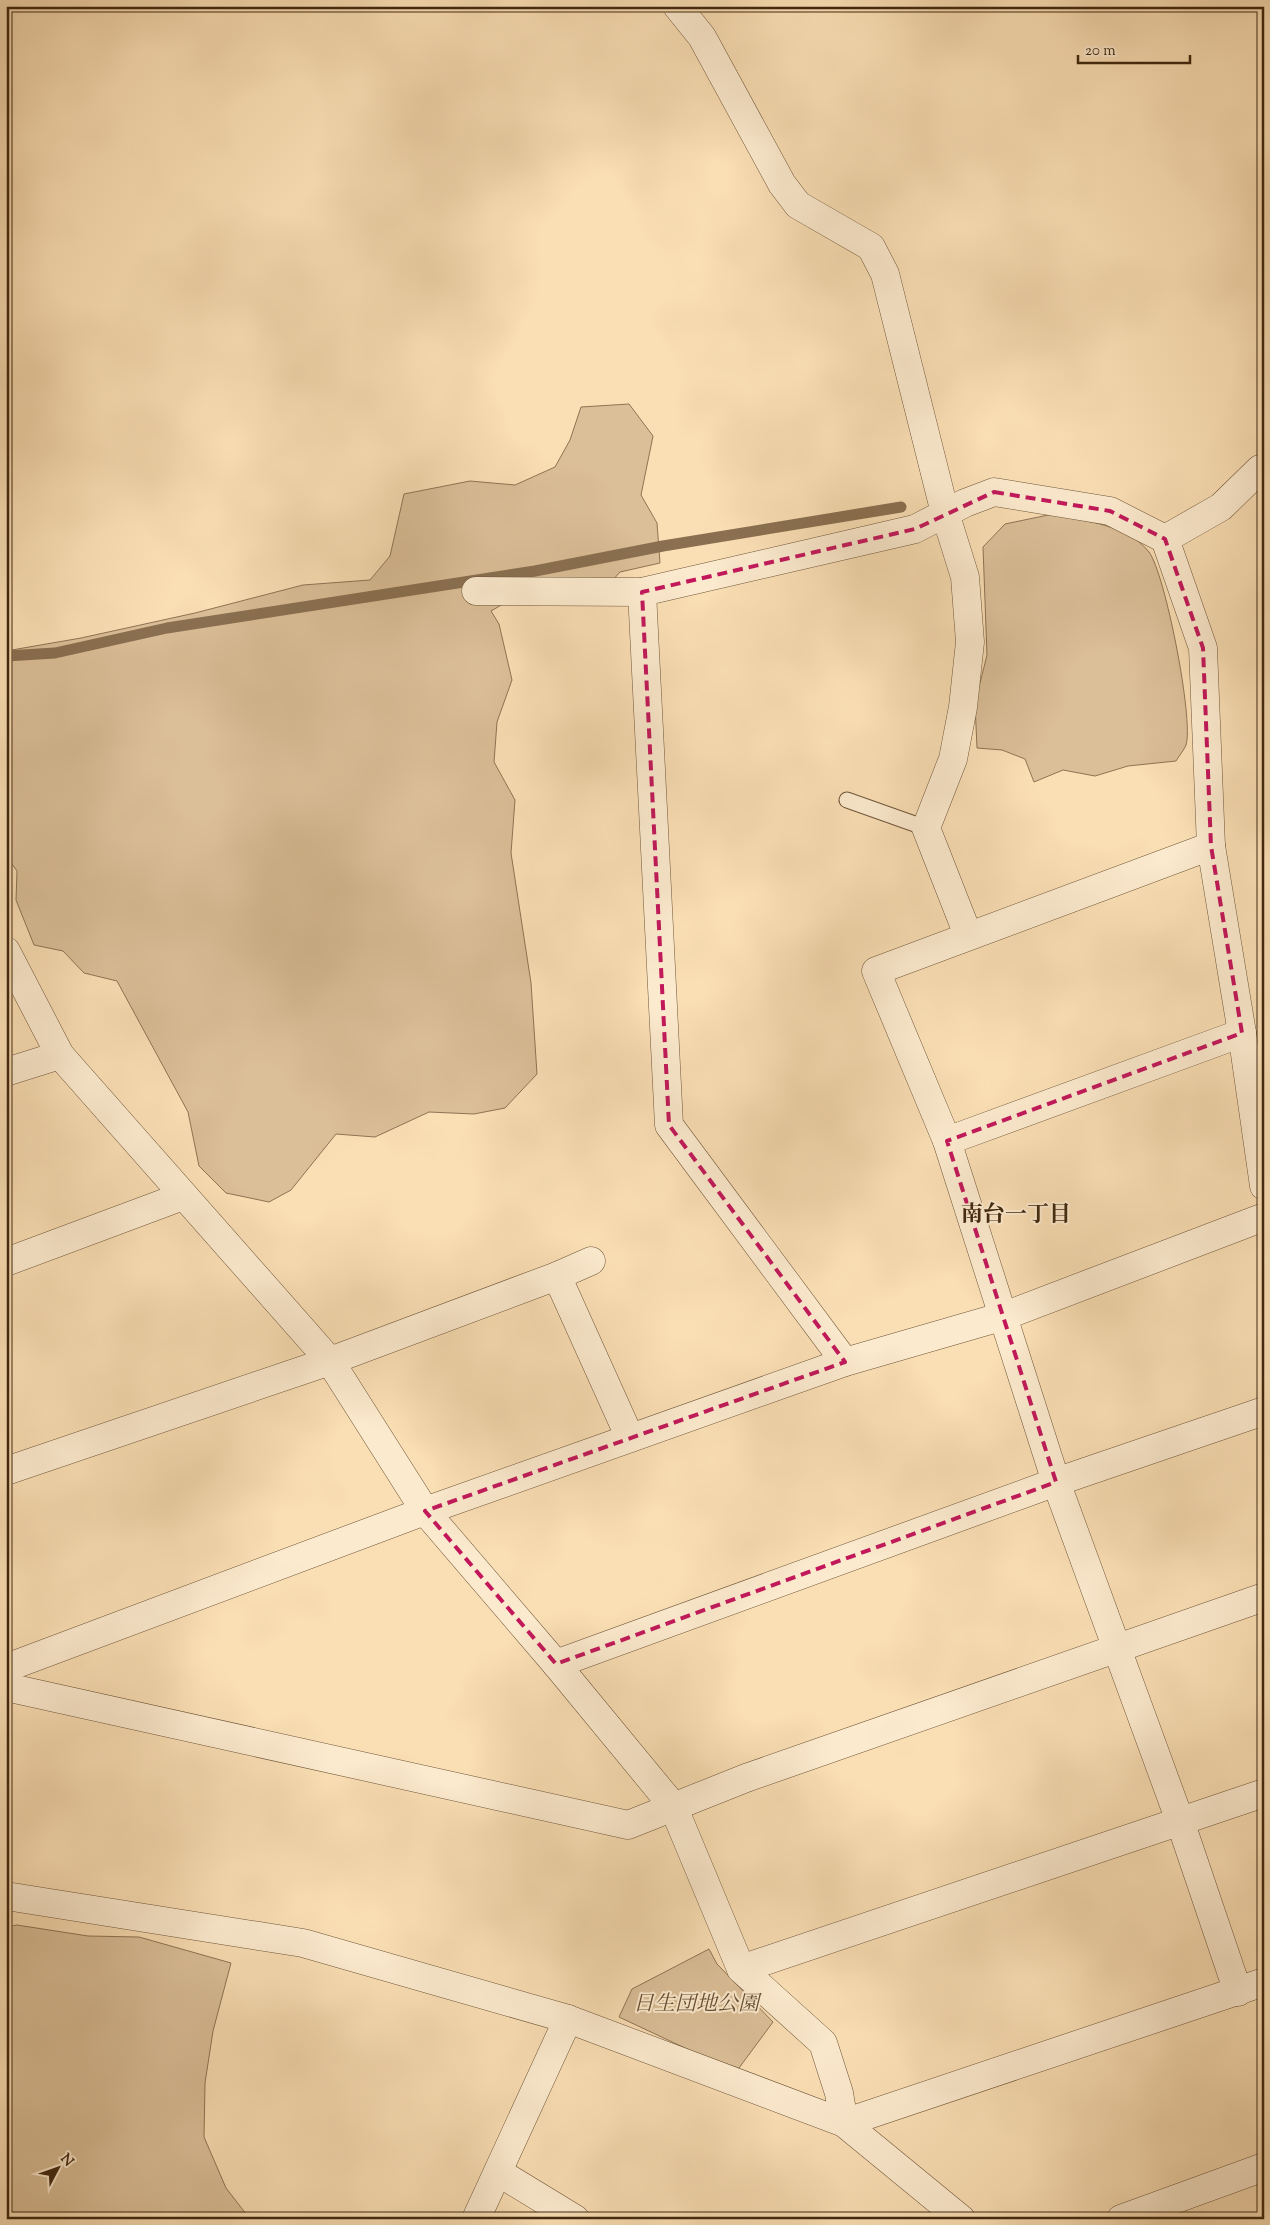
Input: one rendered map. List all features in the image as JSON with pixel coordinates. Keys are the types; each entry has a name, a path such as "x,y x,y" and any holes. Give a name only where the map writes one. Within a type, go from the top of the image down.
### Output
{"street":[{"path":"677,6 702,37 782,184 798,205 871,247 885,274 945,513 965,577 970,642 963,707 953,760 926,828 968,934"},
{"path":"1165,538 1221,507 1263,476"},
{"path":"476,591 642,592 915,529 945,513 994,492 1110,511 1165,538 1203,648 1211,846 1242,1033 1264,1186"},
{"path":"642,592 669,1125 845,1362"},
{"path":"1211,846 968,934 876,970 947,1141 1056,1482 1180,1821 1238,1992"},
{"path":"6,951 60,1055 330,1361 424,1511 556,1664 673,1806 741,1969 824,2043 839,2093 844,2123"},
{"path":"947,1141 1242,1033"},
{"path":"6,1072 60,1055"},
{"path":"6,1262 183,1196"},
{"path":"6,1668 424,1511 845,1362 1004,1316 1264,1217"},
{"path":"6,1471 330,1361 557,1276 591,1261"},
{"path":"557,1276 630,1438"},
{"path":"556,1664 1056,1482 1264,1411"},
{"path":"6,1687 628,1824 746,1778 1264,1597"},
{"path":"741,1969 1264,1792"},
{"path":"6,1896 303,1943 568,2019 844,2123 961,2219"},
{"path":"844,2123 1264,1982"},
{"path":"476,2219 568,2019"},
{"path":"1121,2219 1264,2167"},
{"path":"498,2172 575,2219"}],"lane":[{"path":"847,800 926,828"}],"highlighted area":[{"path":"994,492 1110,511 1165,539 1203,648 1211,846 1242,1033 947,1141 1056,1482 556,1664 425,1511 845,1362 669,1125 642,592 915,529"}],"green space":[{"path":"629,404 653,436 641,495 657,523 660,563 620,572 604,590 510,600 491,611 499,624 512,680 497,722 494,762 515,800 511,853 531,983 537,1074 505,1108 474,1114 429,1112 375,1137 336,1134 291,1190 269,1202 226,1193 199,1166 188,1112 117,981 84,973 63,951 34,945 16,900 17,871 6,856 6,651 81,638 195,613 303,585 370,580 390,556 404,494 470,481 515,485 555,467 570,440 581,407"},
{"path":"1053,514 1092,522 1129,535 1149,552 1156,565 1170,616 1186,707 1186,745 1176,761 1128,766 1095,776 1063,770 1034,782 1025,759 1002,750 977,748 975,703 987,655 983,547 1005,524"},
{"path":"17,1925 88,1936 139,1937 231,1963 213,2031 205,2083 204,2137 226,2188 250,2219 6,2219 6,1927"},
{"name":"日生団地公園","path":"709,1949 717,1964 773,2022 736,2072 619,2017 632,1989"}],"waterway":[{"path":"6,656 55,653 167,628 535,571 663,546 901,507"}],"district":[{"name":"南台一丁目","path":"1016,1216"}]}
